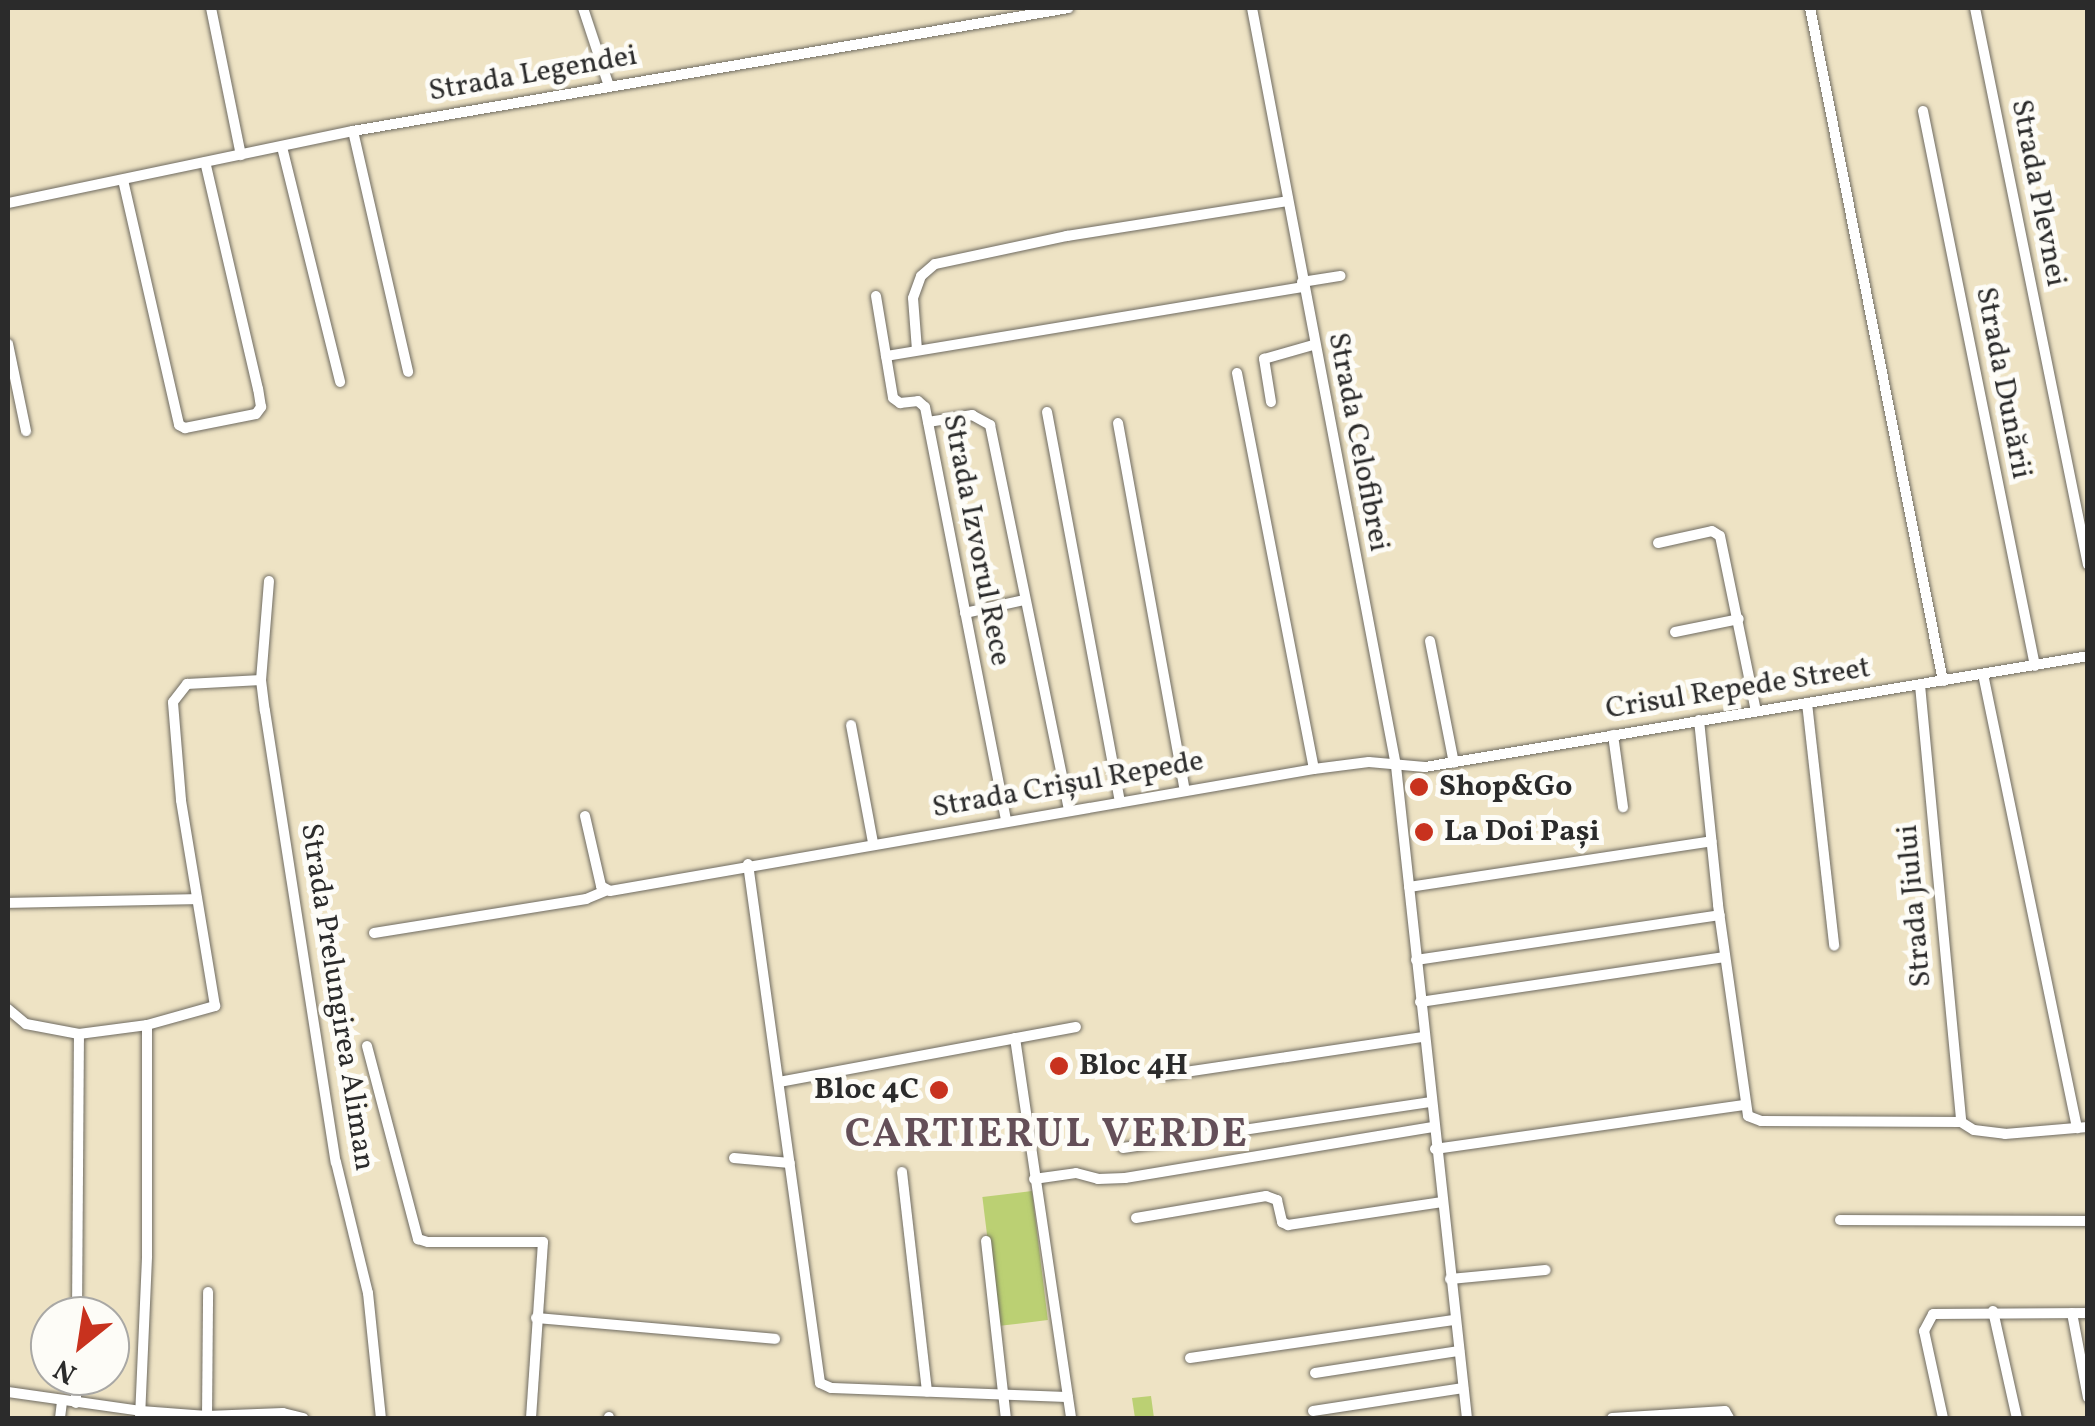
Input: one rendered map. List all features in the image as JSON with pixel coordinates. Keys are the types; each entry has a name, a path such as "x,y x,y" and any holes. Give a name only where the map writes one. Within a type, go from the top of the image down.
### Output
{"street":[{"path":"211,8 241,155"},
{"path":"584,8 609,86"},
{"name":"Strada Legendei","path":"8,202 353,131 1070,8"},
{"name":"Strada Celofibrei","path":"1252,8 1313,346 1396,766 1467,1418"},
{"path":"1810,8 1943,681"},
{"name":"Strada Plevnei","path":"1976,8 2088,565"},
{"name":"Strada Dunării","path":"1923,111 2035,666"},
{"path":"353,131 408,372"},
{"path":"282,147 340,382"},
{"path":"122,180 179,425 185,428 256,414 261,407 258,389 205,162"},
{"path":"917,350 913,298 921,276 935,264 1068,236 1287,201"},
{"path":"886,356 1341,276"},
{"name":"Strada Izvorul Rece","path":"876,296 893,398 900,404 922,402 928,422 1006,821"},
{"path":"8,344 26,431"},
{"path":"1271,402 1264,359 1313,346"},
{"path":"1237,373 1314,769"},
{"path":"1048,412 1120,802"},
{"path":"928,422 972,415 990,424 1070,810"},
{"path":"1118,423 1185,791"},
{"path":"1658,543 1717,532 1756,711"},
{"name":"Strada Prelungirea Aliman","path":"270,581 261,680 336,1162 368,1293 381,1418"},
{"path":"965,613 1024,600"},
{"path":"1676,632 1739,620"},
{"path":"1430,640 1454,762"},
{"name":"Crisul Repede Street","path":"1396,766 1454,762 2088,656"},
{"path":"1700,720 1725,957 1748,1116 1761,1121 1961,1122 1974,1130 2005,1134 2082,1128 1984,674"},
{"path":"8,1008 26,1024 79,1034 146,1025 211,1009 216,1003 197,899 173,702 187,684 261,680"},
{"name":"Strada Jiului","path":"1920,685 1961,1122"},
{"path":"1806,703 1834,945"},
{"path":"851,725 872,843"},
{"path":"1613,735 1624,807"},
{"name":"Strada Crișul Repede","path":"374,933 586,899 604,891 748,864 1314,769 1369,762 1396,766"},
{"path":"585,816 604,891"},
{"path":"1409,887 1712,841"},
{"path":"748,864 817,1375 831,1388 1068,1398"},
{"path":"8,903 197,899"},
{"path":"1416,960 1720,915"},
{"path":"1420,1002 1725,957"},
{"path":"140,1415 147,1256 146,1025"},
{"path":"779,1082 1076,1027"},
{"path":"77,1296 79,1034"},
{"path":"1165,1074 1423,1037"},
{"path":"1015,1038 1070,1418"},
{"path":"367,1046 418,1238 428,1242 543,1242 531,1418"},
{"path":"1122,1148 1430,1102"},
{"path":"1435,1149 1744,1105"},
{"path":"1034,1179 1076,1173 1116,1179 1433,1127"},
{"path":"734,1158 790,1163"},
{"path":"902,1172 928,1392"},
{"path":"1136,1218 1271,1196 1279,1203 1282,1222 1288,1226 1442,1202"},
{"path":"1840,1220 2088,1222"},
{"path":"986,1241 1006,1418"},
{"path":"1450,1279 1546,1270"},
{"path":"207,1418 208,1292"},
{"path":"1993,1311 2017,1418"},
{"path":"1943,1418 1926,1325 1941,1312 2088,1313"},
{"path":"2072,1313 2088,1398"},
{"path":"536,1318 775,1339"},
{"path":"1190,1358 1455,1320"},
{"path":"1315,1373 1459,1351"},
{"path":"1313,1411 1464,1388"},
{"path":"8,1392 140,1415 207,1418 283,1413 303,1418"},
{"path":"76,1396 76,1403"},
{"path":"60,1418 62,1401"},
{"path":"1612,1418 1728,1411 1728,1418"}],"green space":[{"path":"1032,1191 1048,1320 998,1326 982,1197"},
{"path":"1151,1396 1154,1418 1135,1418 1132,1398"}],"place":[{"name":"Shop&Go","path":"1419,787"},
{"name":"La Doi Pași","path":"1424,832"},
{"name":"Bloc 4H","path":"1059,1066"},
{"name":"Bloc 4C","path":"939,1090"}],"district":[{"name":"CARTIERUL VERDE","path":"1047,1136"}]}
